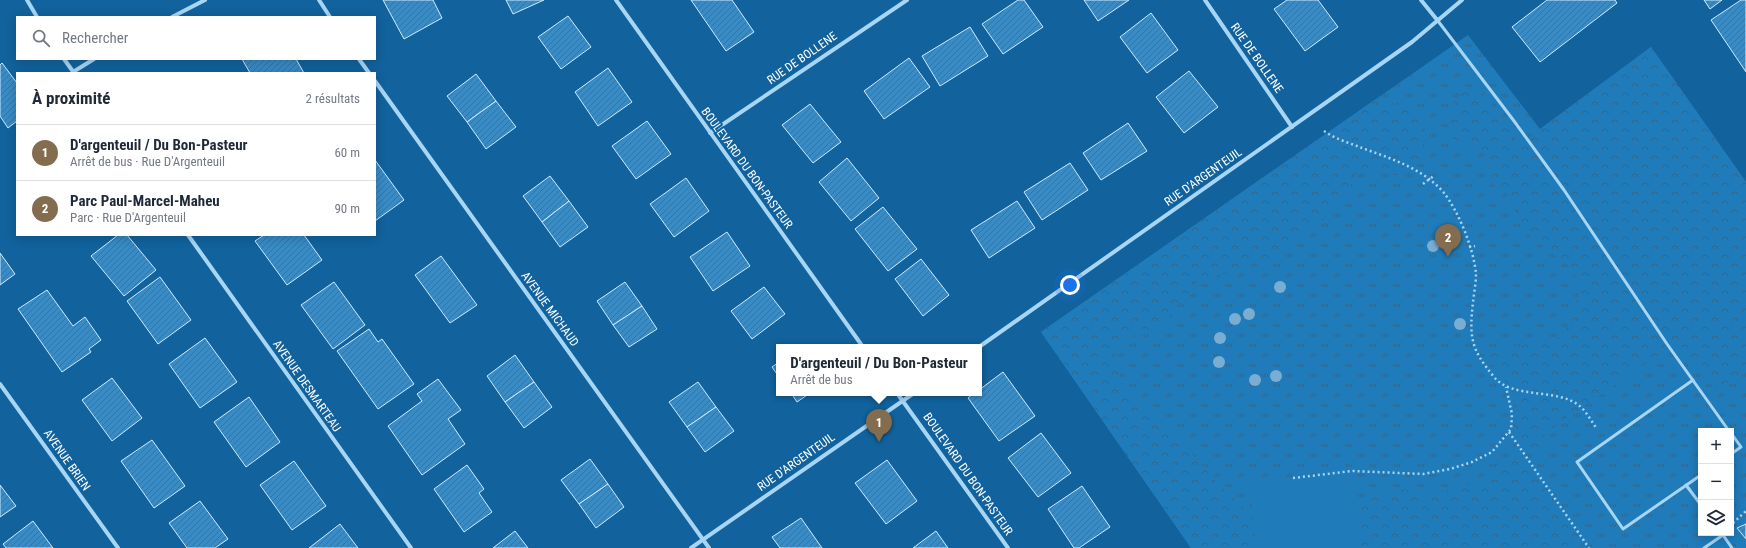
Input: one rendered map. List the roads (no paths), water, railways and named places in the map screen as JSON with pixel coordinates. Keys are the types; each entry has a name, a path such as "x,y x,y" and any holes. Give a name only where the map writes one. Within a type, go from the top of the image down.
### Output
{"street":[{"path":"26,0 36,16"},
{"path":"174,16 205,0"},
{"path":"318,0 329,16"},
{"name":"BOULEVARD DU BON-PASTEUR","path":"616,0 861,344"},
{"name":"RUE DE BOLLENE","path":"710,133 906,0"},
{"name":"RUE DE BOLLENE","path":"1205,0 1292,127"},
{"path":"1421,0 1438,21"},
{"name":"RUE D'ARGENTEUIL","path":"982,345 1412,42 1462,0"},
{"path":"65,60 73,72"},
{"path":"75,72 93,60"},
{"path":"360,60 368,72"},
{"name":"AVENUE MICHAUD","path":"376,83 709,548"},
{"name":"AVENUE DESMARTEAU","path":"189,236 410,548"},
{"name":"AVENUE BRIEN","path":"0,384 118,548"},
{"name":"BOULEVARD DU BON-PASTEUR","path":"899,396 1008,548"},
{"name":"RUE D'ARGENTEUIL","path":"691,548 910,396"}],"lane":[{"path":"1438,21 1560,184 1727,428"},
{"path":"1693,380 1577,462 1623,529 1698,476"},
{"path":"1734,437 1741,447 1734,452"},
{"path":"1686,485 1698,501"},
{"path":"1704,548 1719,536"},
{"path":"1723,536 1732,548"}],"place":[{"name":"Parc Paul-Marcel-Maheu","path":"1448,257"},
{"name":"D'argenteuil / Du Bon-Pasteur","path":"879,442"}]}
